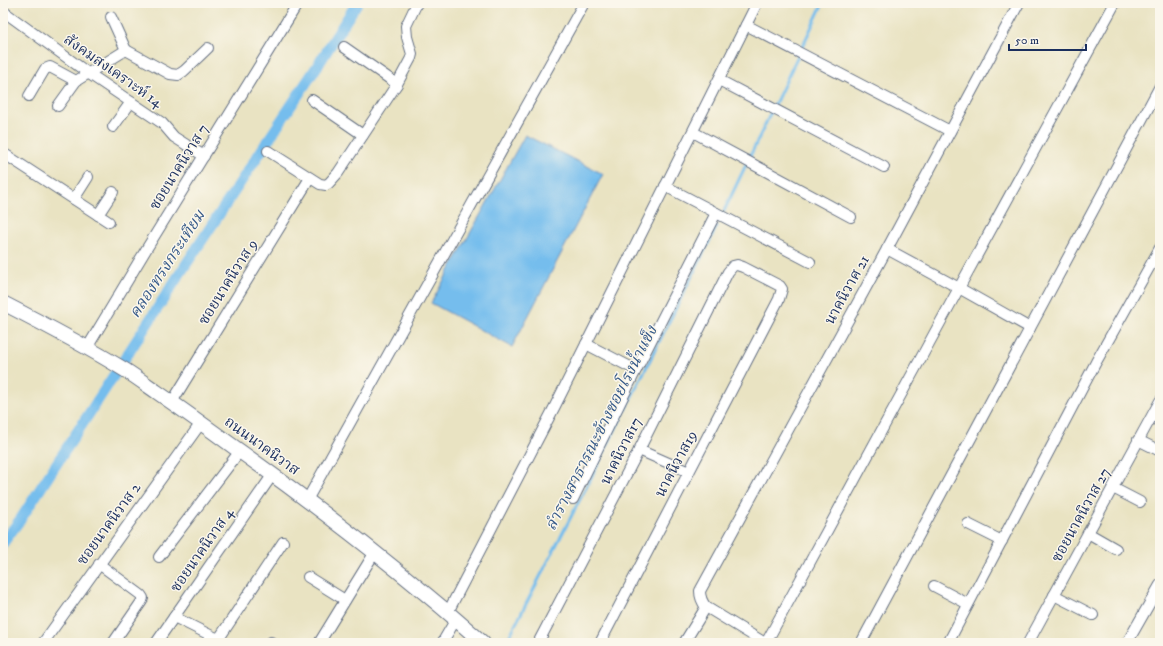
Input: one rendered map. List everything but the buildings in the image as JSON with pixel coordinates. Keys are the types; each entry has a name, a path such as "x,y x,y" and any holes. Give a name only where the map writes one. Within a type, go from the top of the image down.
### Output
{"main road":[{"name":"ถนนนาคนิวาส","path":"3,303 40,321 121,367 172,402 307,500 374,552 484,643"}],"street":[{"name":"ซอยนาคนิวาส 7","path":"86,348 298,3"},
{"path":"268,150 320,184 326,185 329,183 338,173 397,84 411,58 412,54 407,37 406,26 417,3"},
{"path":"307,500 584,3"},
{"path":"442,643 452,616 757,3"},
{"name":"นาคนิวาศ 21","path":"706,607 700,597 700,591 887,249 1019,3"},
{"path":"684,643 706,607 765,643 1115,3"},
{"name":"สังคมสงเคราะห์ 14","path":"3,12 162,123 174,137 204,156"},
{"path":"110,17 126,50 170,74 178,75 184,71 208,48"},
{"path":"746,25 950,131"},
{"path":"344,47 397,84"},
{"path":"58,106 76,80 126,50"},
{"path":"28,96 45,69 50,67 76,80"},
{"path":"719,80 884,167"},
{"path":"861,643 1160,86"},
{"path":"312,100 363,135"},
{"path":"113,127 131,102"},
{"path":"693,132 851,217"},
{"path":"3,153 109,222"},
{"path":"74,199 88,177"},
{"name":"ซอยนาคนิวาส 9","path":"172,402 310,178"},
{"path":"665,186 810,262"},
{"path":"98,215 113,192"},
{"path":"573,499 636,370 716,213"},
{"path":"948,643 1096,362 1160,248"},
{"path":"887,249 1030,328"},
{"name":"นาคนิวาส19","path":"600,643 779,299 782,289 780,286 737,265 733,266 728,272"},
{"name":"นาคนิวาส17","path":"538,643 639,450 728,272"},
{"path":"586,344 636,370"},
{"name":"ซอยนาคนิวาส 27","path":"1028,643 1160,401"},
{"name":"ซอยนาคนิวาส 2","path":"43,643 201,423"},
{"path":"1138,440 1160,451"},
{"path":"639,450 689,472"},
{"path":"159,556 240,451"},
{"name":"ซอยนาคนิวาส 4","path":"156,643 273,474"},
{"path":"1112,488 1140,502"},
{"path":"968,524 1002,542"},
{"path":"1088,533 1116,549"},
{"path":"174,618 216,638 220,637 283,542"},
{"path":"319,643 374,552"},
{"path":"99,564 143,598 113,643"},
{"path":"308,577 346,600"},
{"path":"1127,643 1160,585"},
{"path":"934,586 968,604"},
{"path":"1054,595 1093,615"}],"water":[{"path":"525,135 603,174 512,347 431,303"}],"waterway":[{"name":"คลองทรงกระเทียม","path":"3,543 22,517 357,3"},
{"name":"ลำรางสาธารณะข้างซอยโรงน้ำแข็ง","path":"724,211 823,3"},
{"name":"ลำรางสาธารณะข้างซอยโรงน้ำแข็ง","path":"507,641 592,476 717,226"}]}
